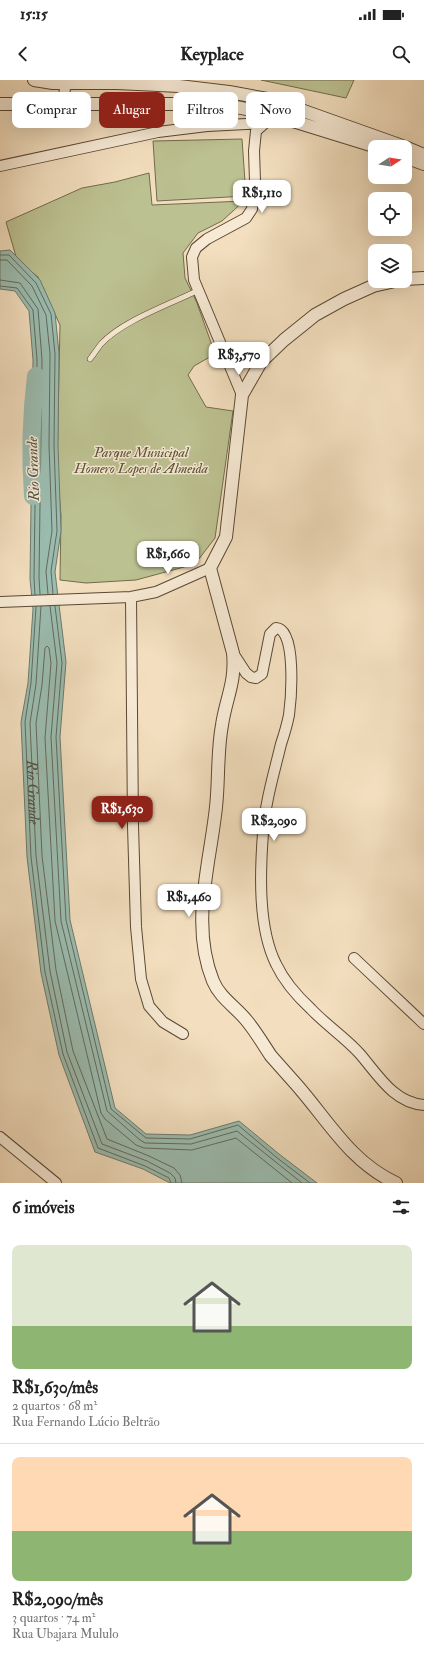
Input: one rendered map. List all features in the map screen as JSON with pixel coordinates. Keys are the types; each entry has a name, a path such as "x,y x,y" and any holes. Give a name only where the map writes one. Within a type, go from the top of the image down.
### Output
{"street":[{"path":"34,80 179,86 246,95"},
{"path":"65,92 66,81"},
{"path":"0,104 12,104"},
{"path":"91,104 204,104 236,106 246,110"},
{"path":"305,112 385,140"},
{"path":"0,166 158,132 246,121"},
{"path":"242,395 221,348 194,280 192,257 196,248 207,239 246,218 252,209 255,181 254,151 256,131 258,128"},
{"path":"304,128 368,145"},
{"path":"412,150 424,155"},
{"path":"412,160 424,164"},
{"path":"412,278 424,278"},
{"path":"0,602 131,597 156,592 210,568 226,537 242,395 261,362 284,340 315,315 344,299 369,288"},
{"path":"210,568 233,653 234,666 233,681 222,725 216,807 201,917 206,959 214,983 224,998 246,1020 272,1056 303,1091 348,1149 380,1176 396,1183"},
{"path":"131,597 136,927 141,979 149,1006 164,1022 183,1034"},
{"path":"233,653 246,673 251,677 259,677 262,674 270,634 276,628 283,630 291,656 292,672 289,715 270,789 263,831 261,876 263,914 275,963 284,978 310,1009 359,1053 391,1091 404,1100 414,1104 424,1105"},
{"path":"354,958 424,1024"},
{"path":"0,1137 56,1183"}],"lane":[{"path":"90,359 102,344 116,332 133,321 199,290"}],"green space":[{"path":"261,80 354,80 346,98"},
{"path":"242,139 246,196 157,201 153,141"},
{"name":"Parque Municipal Homero Lopes de Almeida","path":"149,173 152,205 244,201 222,221 198,233 183,253 185,278 197,303 215,354 194,366 188,375 206,407 233,411 215,538 195,564 136,580 86,583 60,580 61,515 57,468 60,325 38,277 17,260 6,222 82,188 115,182"}],"water":[{"path":"10,250 40,280 55,313 59,353 58,445 61,531 55,572 66,662 60,737 70,920 115,1108 146,1134 190,1135 239,1121 317,1183 170,1183 143,1169 95,1152 59,1055 41,973 27,857 21,722 28,683 33,609 30,579 33,360 29,311 15,291 0,289 0,251"}],"waterway":[{"name":"Rio Grande","path":"33,496 32,436 36,376"}]}
